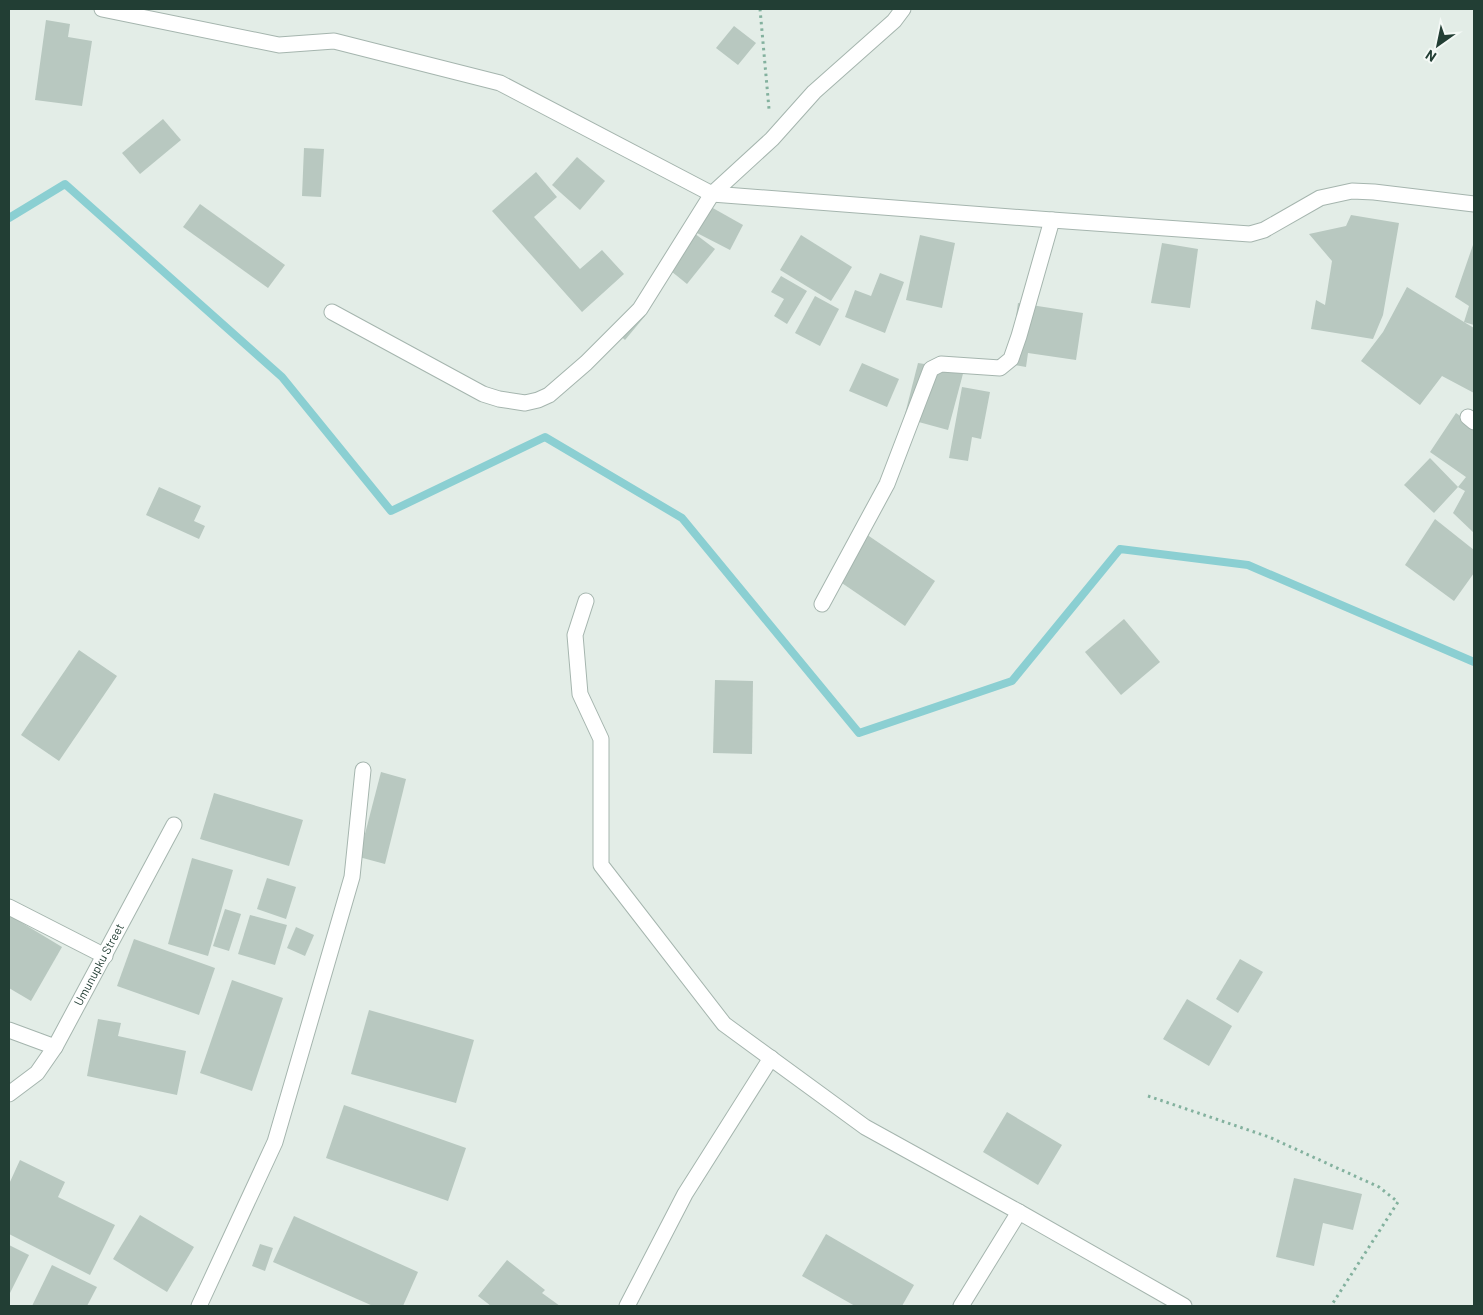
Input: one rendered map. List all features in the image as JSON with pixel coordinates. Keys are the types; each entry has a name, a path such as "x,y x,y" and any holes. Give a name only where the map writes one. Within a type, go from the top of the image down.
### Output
{"street":[{"path":"102,9 279,45 334,41 500,84 712,194 1250,234 1264,230 1320,198 1352,191 1474,204"},
{"path":"332,312 483,394 499,399 525,402 538,400 549,395 586,363 640,309 712,194 772,139 814,92 894,21 903,9"},
{"path":"822,604 887,484 931,369 941,364 1000,368 1011,359 1052,220"},
{"path":"586,601 575,635 580,694 601,740 601,865 724,1024 865,1127 1184,1306"},
{"path":"199,1306 275,1142 352,877 363,770"},
{"name":"Umunupku Street","path":"9,1094 37,1073 55,1047 174,825"},
{"path":"9,907 104,956"},
{"path":"9,1030 55,1047"},
{"path":"627,1306 685,1194 771,1058"},
{"path":"960,1306 1019,1212"}],"path":[{"path":"760,9 772,139"},
{"path":"1148,1096 1269,1137 1379,1187 1398,1202 1331,1306"}],"building":[{"path":"46,20 70,24 68,37 92,41 82,106 35,100"},
{"path":"734,26 756,43 738,65 716,48"},
{"path":"163,119 181,140 140,174 122,153"},
{"path":"304,148 324,149 321,197 302,196"},
{"path":"577,157 605,181 580,210 552,185"},
{"path":"536,172 557,197 534,217 580,269 602,250 624,274 582,312 492,211"},
{"path":"200,204 285,265 268,288 183,227"},
{"path":"711,207 743,225 730,250 697,233"},
{"path":"1351,215 1399,223 1383,315 1373,339 1311,329 1316,300 1325,305 1332,261 1309,234 1346,226"},
{"path":"694,233 715,249 687,284 666,267"},
{"path":"801,235 852,267 831,301 780,270"},
{"path":"920,235 955,243 942,308 906,300"},
{"path":"1474,242 1474,325 1464,322 1469,306 1455,297"},
{"path":"1162,243 1198,249 1190,308 1151,303"},
{"path":"880,273 904,282 885,333 845,317 855,290 871,296"},
{"path":"781,276 807,291 787,324 774,316 784,299 771,292"},
{"path":"1407,287 1474,328 1474,393 1442,376 1420,405 1361,361 1383,332"},
{"path":"815,296 839,309 820,346 795,333"},
{"path":"1018,303 1083,313 1076,360 1028,353 1026,367 1009,364"},
{"path":"636,309 645,316 625,340 617,333"},
{"path":"862,363 899,379 887,407 849,391"},
{"path":"918,363 964,370 948,430 904,418"},
{"path":"962,387 990,392 981,439 972,437 968,461 949,458"},
{"path":"1456,413 1474,426 1474,533 1453,513 1465,491 1458,487 1466,477 1430,452"},
{"path":"1430,458 1458,487 1434,513 1404,485"},
{"path":"159,487 201,506 194,521 205,526 199,539 146,515"},
{"path":"1435,519 1474,550 1474,573 1454,601 1405,565"},
{"path":"863,532 935,581 905,626 833,577"},
{"path":"1124,619 1160,662 1121,695 1085,652"},
{"path":"79,650 117,676 59,761 21,735"},
{"path":"715,680 753,681 752,754 713,753"},
{"path":"381,772 406,779 385,864 359,857"},
{"path":"214,793 303,820 289,866 200,839"},
{"path":"192,858 233,870 208,956 168,944"},
{"path":"267,878 296,887 286,919 257,909"},
{"path":"225,909 241,914 229,951 213,946"},
{"path":"9,915 62,947 31,1001 9,988"},
{"path":"250,915 287,925 275,965 238,954"},
{"path":"296,927 314,935 305,956 287,948"},
{"path":"134,939 215,968 199,1015 117,986"},
{"path":"1240,959 1263,972 1238,1013 1216,999"},
{"path":"232,980 283,998 252,1091 200,1073"},
{"path":"1187,999 1232,1026 1209,1066 1163,1039"},
{"path":"369,1010 474,1040 456,1103 351,1074"},
{"path":"98,1019 121,1023 118,1036 186,1051 177,1095 87,1076"},
{"path":"344,1105 466,1148 448,1201 326,1158"},
{"path":"1007,1112 1062,1145 1038,1185 983,1152"},
{"path":"20,1160 65,1182 58,1197 115,1225 90,1275 9,1234 9,1184"},
{"path":"1294,1178 1362,1194 1353,1230 1323,1223 1314,1266 1276,1257"},
{"path":"140,1215 194,1247 167,1292 113,1259"},
{"path":"294,1216 418,1272 403,1306 373,1306 273,1262"},
{"path":"826,1234 914,1285 902,1306 855,1306 802,1276"},
{"path":"260,1244 273,1248 265,1271 252,1266"},
{"path":"9,1245 29,1255 9,1295"},
{"path":"507,1260 545,1290 542,1293 560,1306 491,1306 478,1296"},
{"path":"52,1265 97,1287 87,1306 32,1306"}],"waterway":[{"path":"9,218 65,184 282,377 391,511 545,437 682,518 859,733 1012,681 1120,549 1248,565 1474,662"}]}
